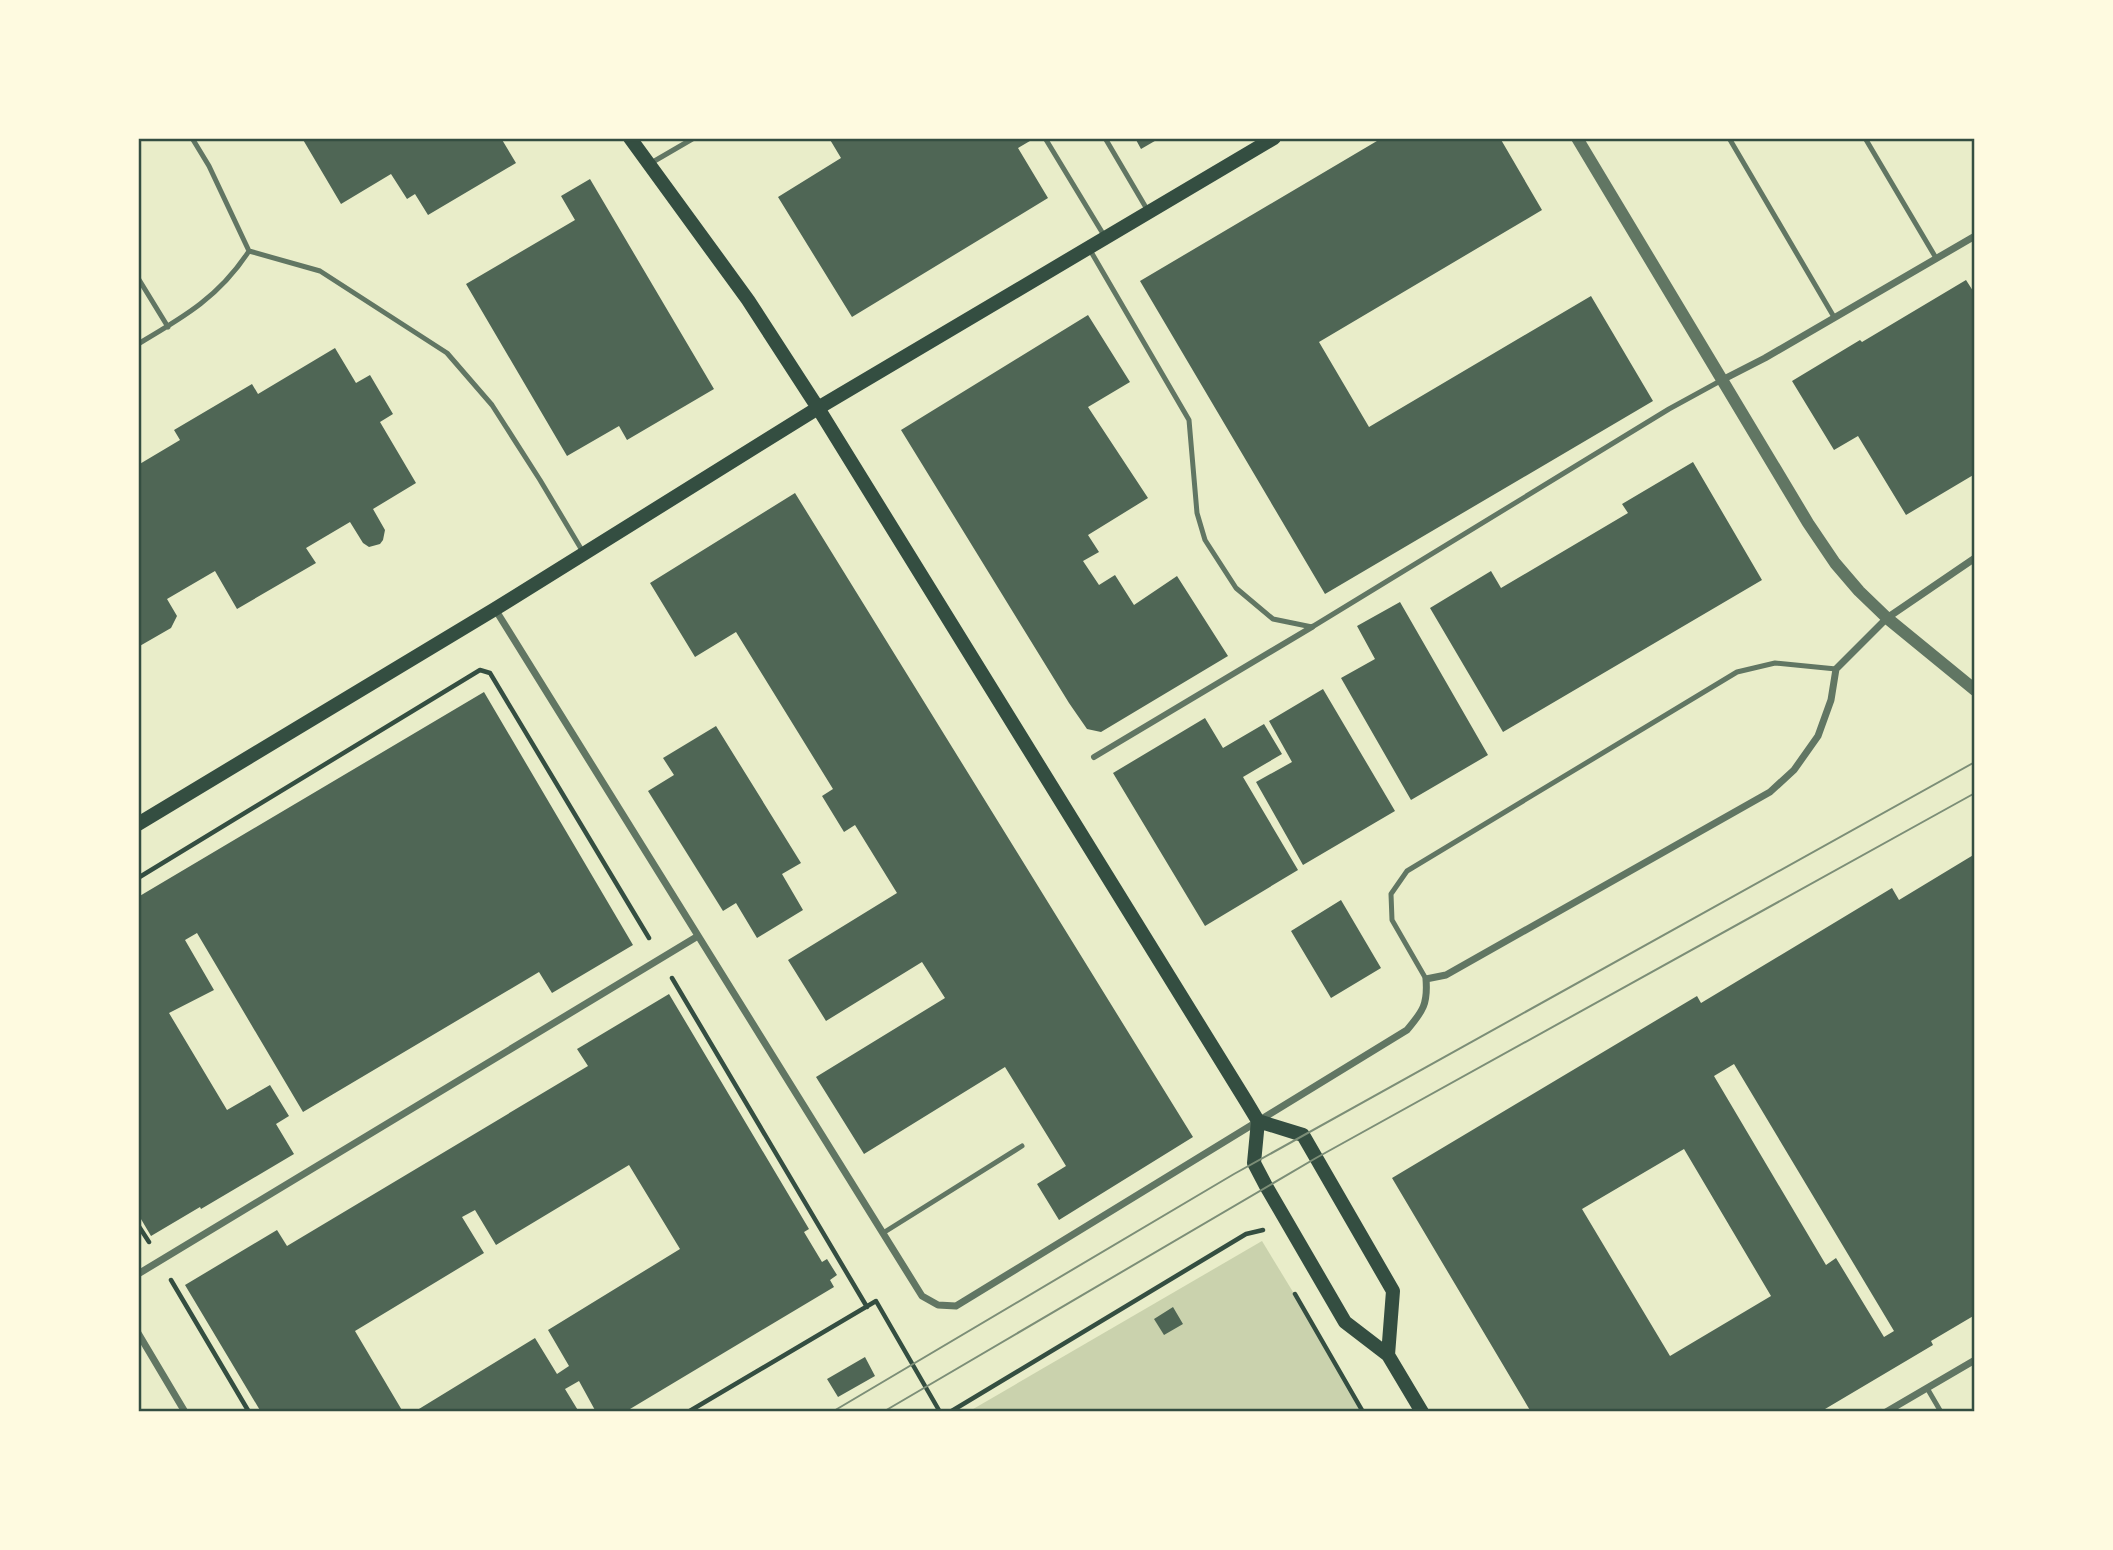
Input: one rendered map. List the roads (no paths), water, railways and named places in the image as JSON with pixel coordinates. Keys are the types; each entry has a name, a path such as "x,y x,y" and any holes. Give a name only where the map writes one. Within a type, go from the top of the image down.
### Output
{"main road":[{"path":"630,138 748,300 818,408 1258,1121 1254,1163 1345,1322 1388,1355 1422,1412"},
{"path":"138,824 495,610 818,408 1274,138"},
{"path":"1258,1121 1303,1135 1393,1292 1388,1355"}],"street":[{"path":"1577,138 1808,523 1835,563 1886,618 1975,690"},
{"path":"1722,380 1974,238"},
{"path":"495,610 922,1296 938,1305 956,1306 1407,1030 1424,1010 1426,979 1446,975 1770,792 1794,770 1818,736 1831,700 1836,668 1886,618 1975,558"},
{"path":"1094,757 1312,627"},
{"path":"138,1274 698,936"},
{"path":"138,1333 185,1412"},
{"path":"1886,1412 1975,1360"}],"lane":[{"path":"192,138 209,166 249,251 320,271 447,353 492,405 584,555"},
{"path":"649,164 694,138"},
{"path":"1045,138 1105,237"},
{"path":"1105,138 1148,212"},
{"path":"1729,138 1835,317"},
{"path":"1865,138 1936,258"},
{"path":"1088,247 1189,419 1197,513 1205,540 1236,588 1273,619 1312,627 1669,409 1722,380"},
{"path":"138,344 187,316 232,277 249,251"},
{"path":"138,278 168,327"},
{"path":"1426,979 1392,920 1391,894 1407,871 1737,672 1774,663 1836,668"},
{"path":"883,1233 1022,1146"},
{"path":"1927,1388 1941,1412"}],"tram line":[{"path":"832,1412 1234,1174 1975,762"},
{"path":"883,1412 1316,1158 1975,793"}]}
